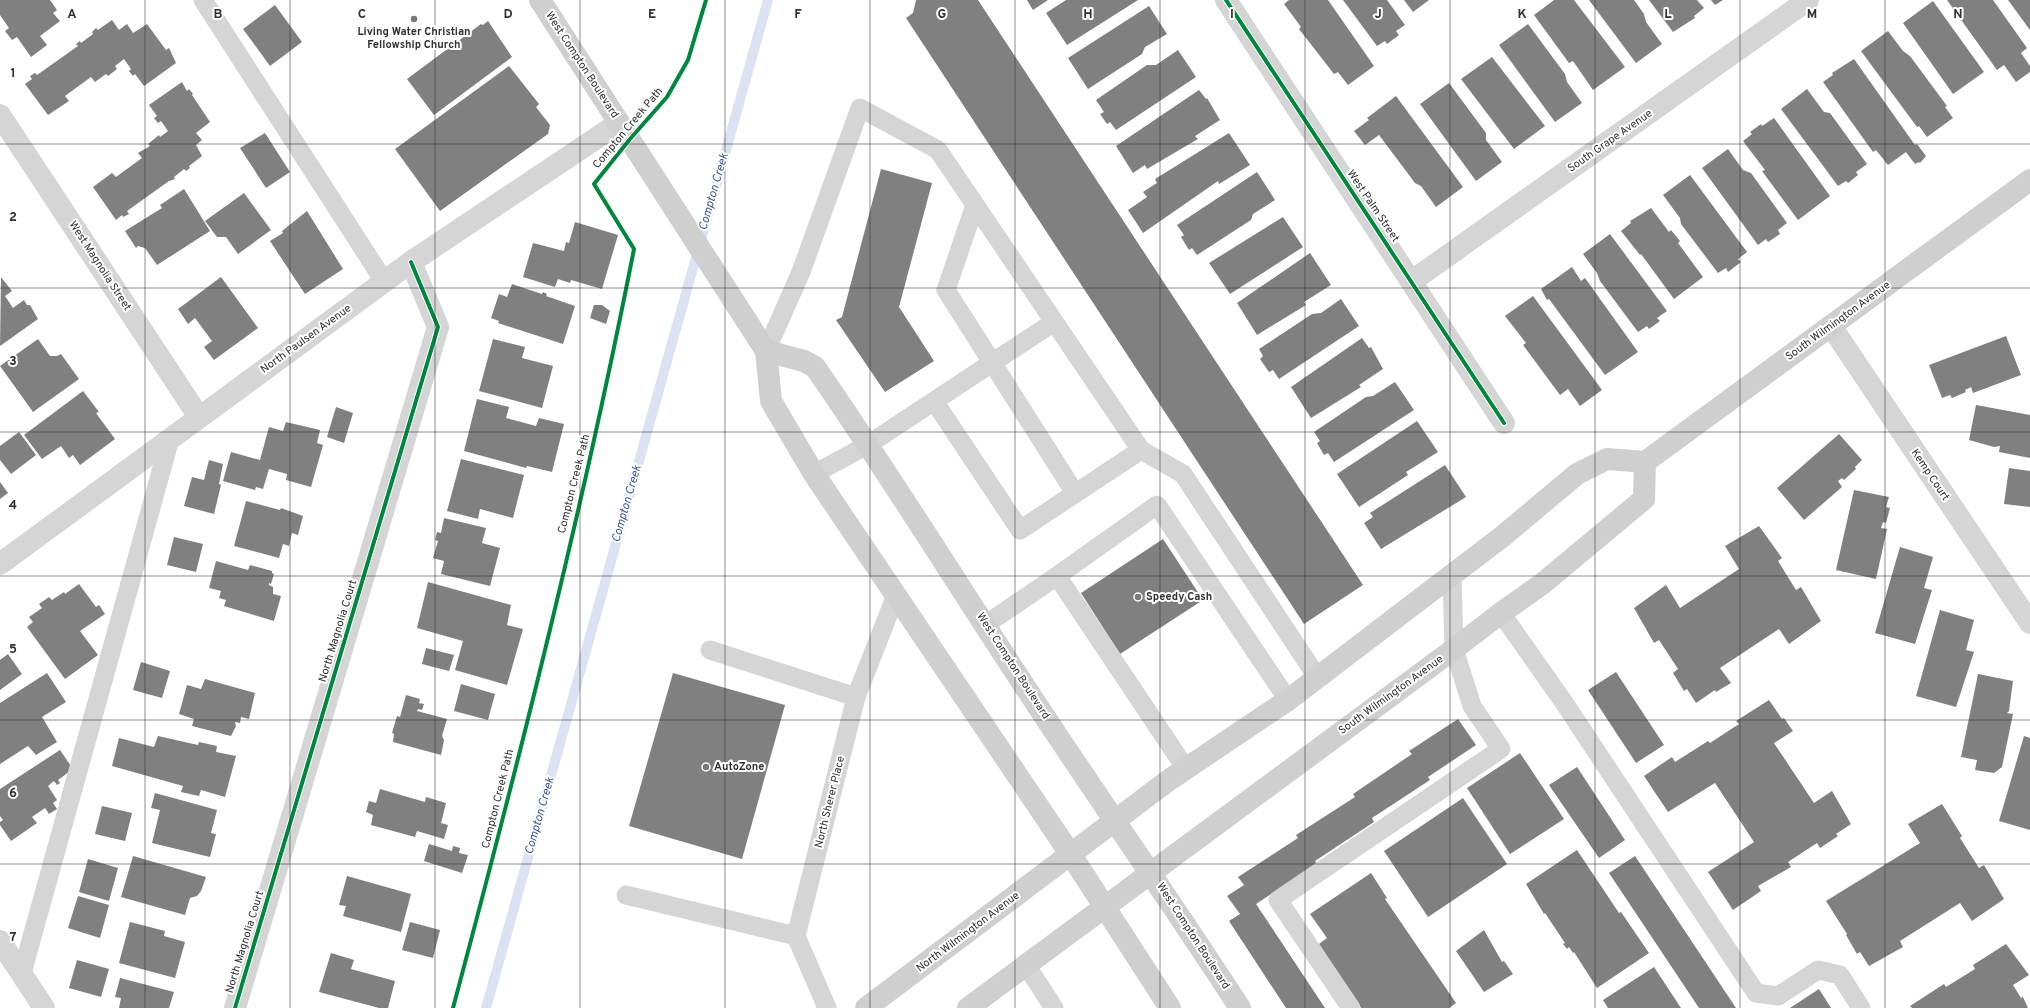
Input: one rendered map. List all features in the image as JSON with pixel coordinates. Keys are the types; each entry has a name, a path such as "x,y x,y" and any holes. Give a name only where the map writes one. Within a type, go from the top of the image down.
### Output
{"main road":[{"name":"West Compton Boulevard","path":"540,0 766,351 771,401 814,474 1071,855 1170,1008"},
{"name":"South Wilmington Avenue","path":"1105,908 1151,872 1542,584 1644,499 1645,462 2030,180"},
{"name":"West Compton Boulevard","path":"766,351 804,361 815,367 869,444 985,624 1240,1008"},
{"path":"1071,855 1186,769 1288,700 1504,536 1577,474 1607,459 1645,462"},
{"name":"North Wilmington Avenue","path":"866,1008 1071,855"},
{"path":"968,1008 1105,908"}],"street":[{"name":"West Palm Street","path":"1226,0 1504,423"},
{"name":"South Grape Avenue","path":"1412,281 1808,0"},
{"name":"West Magnolia Street","path":"0,116 200,417"},
{"name":"North Paulsen Avenue","path":"0,564 384,281 619,123"},
{"name":"North Magnolia Court","path":"235,1008 438,327 411,262"},
{"name":"Kemp Court","path":"1831,326 2030,623"},
{"path":"0,941 44,1008"}],"lane":[{"path":"203,0 384,281"},
{"path":"766,351 801,272 860,108 938,150 976,204 1140,450 1183,474 1317,677"},
{"path":"976,204 946,290 991,364 1075,494"},
{"path":"814,474 869,444 1054,322"},
{"path":"934,401 1020,530 1140,450"},
{"path":"22,973 170,439"},
{"path":"985,624 1057,576 1157,505 1288,700"},
{"path":"1351,1008 1278,900 1501,750 1472,706 1454,649 1452,574"},
{"path":"1057,576 1186,769"},
{"name":"North Sherer Place","path":"796,936 856,697 896,595"},
{"path":"1501,613 1565,704 1756,993 1778,996 1818,970 1840,975 1861,1008"},
{"path":"710,650 856,697"},
{"path":"626,894 796,936 827,1008"},
{"path":"1026,965 1054,1008"}],"building":[{"path":"0,0 50,0 57,10 53,13 60,21 40,36 47,45 31,57 17,37 12,40 5,31 9,28 0,15"},
{"path":"916,0 978,0 1363,585 1304,624 906,18 913,13"},
{"path":"1027,0 1048,0 1033,10"},
{"path":"1066,0 1138,0 1067,45 1046,13"},
{"path":"1289,0 1328,0 1374,66 1348,85 1338,72 1334,74 1299,29 1301,27 1284,4"},
{"path":"1343,0 1387,0 1405,25 1396,31 1399,35 1387,44 1385,41 1377,46"},
{"path":"1404,0 1429,0 1413,12"},
{"path":"1554,0 1574,0 1625,67 1593,90 1573,61 1569,63 1534,15"},
{"path":"1589,0 1634,0 1644,14 1646,22 1662,44 1636,63"},
{"path":"1649,0 1697,0 1704,8 1694,16 1695,18 1673,32"},
{"path":"1711,0 1723,0 1715,5"},
{"path":"1947,0 1993,0 2027,48 2021,53 2030,66 2030,72 2016,82 2004,65 1997,70"},
{"path":"2008,0 2030,0 2030,30"},
{"path":"1933,1 1984,72 1953,94 1903,23"},
{"path":"275,5 302,42 270,66 243,29"},
{"path":"1149,6 1167,34 1145,47 1142,54 1088,89 1068,58"},
{"path":"112,20 119,30 127,24 133,33 147,24 166,50 169,48 176,63 144,86 135,74 133,76 129,71 131,69 124,59 115,66 117,69 108,76 106,74 95,82 91,77 65,96 69,101 48,115 25,84 32,79 30,76 35,73 37,75 78,46 76,44 80,41 81,43 93,34 92,32 96,28 98,30"},
{"path":"488,21 512,57 434,115 407,79 481,24 483,25"},
{"path":"1528,24 1565,74 1567,82 1582,103 1555,122 1499,45"},
{"path":"1888,31 1903,51 1910,56 1947,106 1945,107 1953,118 1927,137 1919,126 1917,127 1861,51"},
{"path":"1178,50 1196,77 1116,130 1110,122 1107,124 1100,114 1104,112 1096,100 1147,65 1156,65"},
{"path":"1492,57 1545,126 1514,149 1461,79"},
{"path":"1854,59 1915,145 1917,144 1926,156 1920,163 1915,164 1906,152 1888,165 1876,150 1873,152 1823,82 1833,75 1832,73"},
{"path":"509,66 539,104 536,107 550,125 548,134 440,211 395,149"},
{"path":"182,82 187,91 189,89 193,94 192,95 210,122 196,133 202,140 196,145 202,156 189,166 190,168 186,171 184,169 174,177 175,179 169,181 127,211 129,214 123,217 122,215 116,220 93,187 112,173 116,177 142,158 138,153 150,146 148,144 159,135 160,137 168,131 161,121 158,123 154,118 157,116 149,105"},
{"path":"1449,83 1486,133 1486,140 1502,162 1476,181 1420,104"},
{"path":"1807,89 1824,112 1830,113 1867,164 1856,172 1858,175 1848,183 1846,181 1838,186 1781,109"},
{"path":"1199,90 1206,99 1207,98 1220,120 1195,136 1198,139 1147,169 1145,165 1133,173 1116,146"},
{"path":"1396,96 1463,187 1436,207 1421,186 1415,183 1379,135 1365,145 1354,131 1369,120 1367,118"},
{"path":"1774,118 1830,196 1798,220 1762,171 1765,170 1743,141 1752,134 1750,132 1761,124 1762,126"},
{"path":"265,133 290,172 266,188 240,148"},
{"path":"1229,133 1250,165 1219,184 1218,181 1143,233 1128,210 1147,197 1143,192 1157,183 1155,179"},
{"path":"1728,149 1743,170 1751,173 1787,223 1778,230 1780,234 1768,242 1766,239 1758,245 1702,168"},
{"path":"881,169 932,183 899,307 934,361 885,392 836,320 842,317"},
{"path":"1257,172 1275,200 1253,214 1251,220 1197,255 1192,248 1189,250 1181,237 1184,235 1177,225"},
{"path":"1690,175 1747,252 1738,259 1741,262 1728,272 1726,268 1718,273 1681,224 1680,218 1663,195"},
{"path":"184,189 210,231 157,265 145,248 138,246 136,248 125,231 162,208 160,205"},
{"path":"244,193 271,230 238,254 226,237 217,237 205,221"},
{"path":"1651,208 1669,232 1671,230 1680,241 1678,243 1703,277 1674,299 1641,254 1640,255 1621,231 1631,223 1630,221"},
{"path":"307,211 343,269 305,294 270,241 283,233 282,231"},
{"path":"1283,217 1303,247 1230,294 1209,263"},
{"path":"575,222 618,235 602,289 571,280 570,283 558,279 555,287 523,277 533,243 564,251 566,242 569,243"},
{"path":"1610,234 1667,311 1657,318 1660,321 1649,329 1647,326 1638,332 1600,281 1597,273 1583,254"},
{"path":"1310,253 1331,285 1304,302 1306,305 1257,335 1237,303"},
{"path":"1572,267 1581,281 1585,278 1638,352 1605,375 1549,299 1547,300 1541,289"},
{"path":"1,277 12,291 5,296 13,308 24,300 27,305 30,305 38,319 0,346"},
{"path":"221,277 258,328 214,360 204,347 212,341 195,318 188,324 178,309"},
{"path":"512,284 542,294 543,292 547,294 546,296 575,306 563,344 498,323 499,321 491,318 499,294 507,297"},
{"path":"1533,296 1602,390 1580,406 1568,389 1560,395 1523,345 1526,343 1505,316"},
{"path":"1341,299 1359,326 1279,379 1273,370 1269,372 1260,359 1263,356 1259,349 1312,314 1321,313"},
{"path":"594,305 602,305 610,311 606,324 590,318"},
{"path":"2006,336 2021,375 1973,393 1971,387 1965,390 1966,392 1952,398 1950,395 1942,398 1929,365"},
{"path":"1362,338 1369,348 1371,347 1383,369 1359,385 1361,387 1311,418 1291,387"},
{"path":"38,339 50,356 57,356 61,354 79,379 33,412 0,366"},
{"path":"493,339 525,347 522,358 553,366 542,408 479,391"},
{"path":"1395,382 1414,410 1334,462 1328,453 1324,455 1317,443 1320,441 1314,432 1366,397 1373,396"},
{"path":"83,391 99,412 96,413 115,439 80,465 73,455 69,458 61,446 42,459 24,435"},
{"path":"477,399 509,407 506,418 536,426 539,418 564,424 552,472 527,466 526,468 464,451"},
{"path":"1976,405 2030,415 2030,458 1999,452 2000,446 1994,447 1969,440"},
{"path":"336,407 353,413 344,443 327,437"},
{"path":"1417,421 1438,452 1406,472 1408,475 1359,507 1337,474"},
{"path":"286,422 320,430 317,443 323,445 311,487 286,480 287,474 269,469 263,489 256,487 255,490 223,481 231,452 260,460 269,427 283,431"},
{"path":"19,432 36,455 11,474 0,460 0,446"},
{"path":"1839,434 1862,460 1855,467 1856,469 1844,480 1842,478 1838,481 1842,487 1804,520 1777,488"},
{"path":"461,459 524,475 513,518 480,509 478,519 447,511"},
{"path":"209,460 223,464 219,484 221,485 214,514 184,506 192,477 204,480"},
{"path":"1445,465 1466,497 1381,549 1364,523 1373,517 1370,513"},
{"path":"2009,468 2030,471 2030,507 2004,504"},
{"path":"0,482 8,493 0,499"},
{"path":"1854,490 1889,497 1886,507 1890,508 1886,523 1883,522 1881,528 1887,529 1876,579 1836,570"},
{"path":"246,501 280,510 281,508 303,516 298,535 292,533 289,546 283,544 279,558 234,546"},
{"path":"444,518 486,528 482,543 500,548 490,586 441,574 444,561 433,558 438,541 435,540 437,532 441,533"},
{"path":"1759,526 1782,558 1778,561 1796,590 1801,587 1821,621 1789,644 1779,629 1720,668 1731,683 1716,692 1715,690 1696,703 1687,689 1684,691 1673,673 1678,669 1659,640 1654,643 1634,608 1666,585 1680,608 1739,569 1725,546"},
{"path":"174,537 203,544 196,572 167,565"},
{"path":"1163,539 1203,600 1120,654 1081,593"},
{"path":"1900,547 1933,557 1924,588 1932,590 1915,644 1875,633"},
{"path":"216,561 248,570 250,565 272,571 274,574 271,584 269,583 269,585 273,587 273,594 281,596 274,621 224,606 226,600 219,598 221,591 209,588"},
{"path":"428,582 511,605 507,625 523,629 507,685 455,670 463,641 417,628"},
{"path":"79,584 96,607 99,605 105,614 80,631 98,655 65,679 27,627 33,622 29,617 42,608 39,604 49,597 52,600 64,592 65,594"},
{"path":"1940,610 1974,620 1966,650 1974,652 1956,707 1916,696"},
{"path":"426,648 454,655 449,671 422,664"},
{"path":"8,654 22,674 0,690 0,660"},
{"path":"141,662 170,671 162,698 133,690"},
{"path":"1616,672 1664,745 1636,763 1588,690"},
{"path":"47,673 66,702 42,717 57,742 36,755 28,746 0,764 0,703"},
{"path":"673,673 785,705 742,859 629,826"},
{"path":"1978,674 2013,681 2009,711 2007,713 2013,714 2002,767 1994,773 1975,770 1977,760 1961,757"},
{"path":"205,679 255,693 249,719 241,717 240,723 235,722 236,726 231,736 192,726 194,719 179,714 187,685 201,689"},
{"path":"461,684 495,694 488,720 454,711"},
{"path":"406,695 420,699 419,703 424,704 422,710 418,709 417,711 447,719 442,736 444,740 441,755 393,742 394,734 392,733 397,716 400,717"},
{"path":"1769,700 1782,719 1784,718 1793,731 1774,743 1814,803 1832,791 1851,824 1836,834 1838,836 1820,848 1817,843 1788,862 1791,867 1758,886 1761,891 1733,910 1708,872 1754,842 1715,783 1668,812 1644,776 1672,757 1675,762 1708,741 1710,743 1739,724 1736,721"},
{"path":"1458,719 1476,745 1428,777 1430,780 1372,818 1374,822 1315,861 1317,864 1256,904 1325,1008 1286,1008 1229,921 1240,914 1227,896 1244,885 1238,877 1298,838 1296,835 1355,797 1353,794 1412,754 1409,751"},
{"path":"158,736 198,745 199,742 217,746 216,752 236,756 225,797 201,790 199,796 181,792 183,786 112,766 119,738 154,747"},
{"path":"2024,736 2030,738 2030,830 1999,821"},
{"path":"60,750 73,769 58,780 60,783 57,785 54,781 48,786 57,800 53,803 57,809 49,814 45,808 32,817 37,823 11,841 0,825 0,822 3,820 0,816 0,789"},
{"path":"1520,753 1564,819 1510,854 1467,788"},
{"path":"1577,767 1625,840 1599,858 1549,785"},
{"path":"380,789 425,802 426,797 446,803 441,823 448,825 444,839 417,831 415,837 371,825 373,815 366,812 369,801 376,803"},
{"path":"155,793 217,810 211,833 216,834 210,857 152,843 160,810 151,808"},
{"path":"1463,798 1507,864 1428,917 1384,851"},
{"path":"1942,804 1962,836 1960,838 1979,868 1984,865 2004,899 1972,921 1960,903 1900,941 1903,947 1869,966 1860,952 1857,954 1846,935 1847,934 1826,901 1920,843 1908,824"},
{"path":"102,806 132,813 125,841 95,834"},
{"path":"429,844 452,851 453,846 460,848 459,853 468,855 462,873 424,861"},
{"path":"1577,850 1619,913 1621,912 1649,953 1597,988 1574,952 1573,953 1569,947 1567,949 1563,944 1565,943 1545,913 1544,914 1526,884"},
{"path":"133,856 206,877 201,891 197,896 190,898 185,915 121,897"},
{"path":"1635,856 1736,1008 1699,1008 1609,873"},
{"path":"88,859 118,868 109,901 79,892"},
{"path":"1371,873 1387,898 1385,899 1456,1003 1449,1008 1361,1008 1319,944 1327,938 1310,914"},
{"path":"347,876 411,894 401,932 343,916 346,906 339,905"},
{"path":"78,896 109,905 100,938 68,928"},
{"path":"130,922 165,931 164,936 185,942 175,978 119,963"},
{"path":"410,922 440,930 433,958 402,950"},
{"path":"1484,930 1502,962 1504,961 1513,974 1484,992 1456,951"},
{"path":"2006,944 2029,975 2013,985 2021,998 2023,997 2028,1008 1912,1008 1910,1006 1944,984 1946,987 1975,969 1973,965"},
{"path":"331,953 354,960 351,969 395,981 388,1008 379,1008 319,992"},
{"path":"77,960 109,969 101,997 69,988"},
{"path":"1654,967 1681,1008 1608,1008 1603,1000"},
{"path":"120,978 174,992 169,1008 119,1008 121,998 115,997"},
{"path":"1819,989 1831,1008 1790,1008"}],"waterway":[{"name":"Compton Creek","path":"486,1008 768,0"}],"cycle path":[{"name":"Compton Creek Path","path":"453,1008 503,819 550,630 615,345 634,249 594,184 630,139 667,97 688,60 706,0"},
{"path":"1226,0 1504,423"},
{"path":"235,1008 438,327 411,262"}],"place":[{"name":"Living Water Christian Fellowship Church","path":"414,19"},
{"name":"Speedy Cash","path":"1138,597"},
{"name":"AutoZone","path":"706,767"}]}
